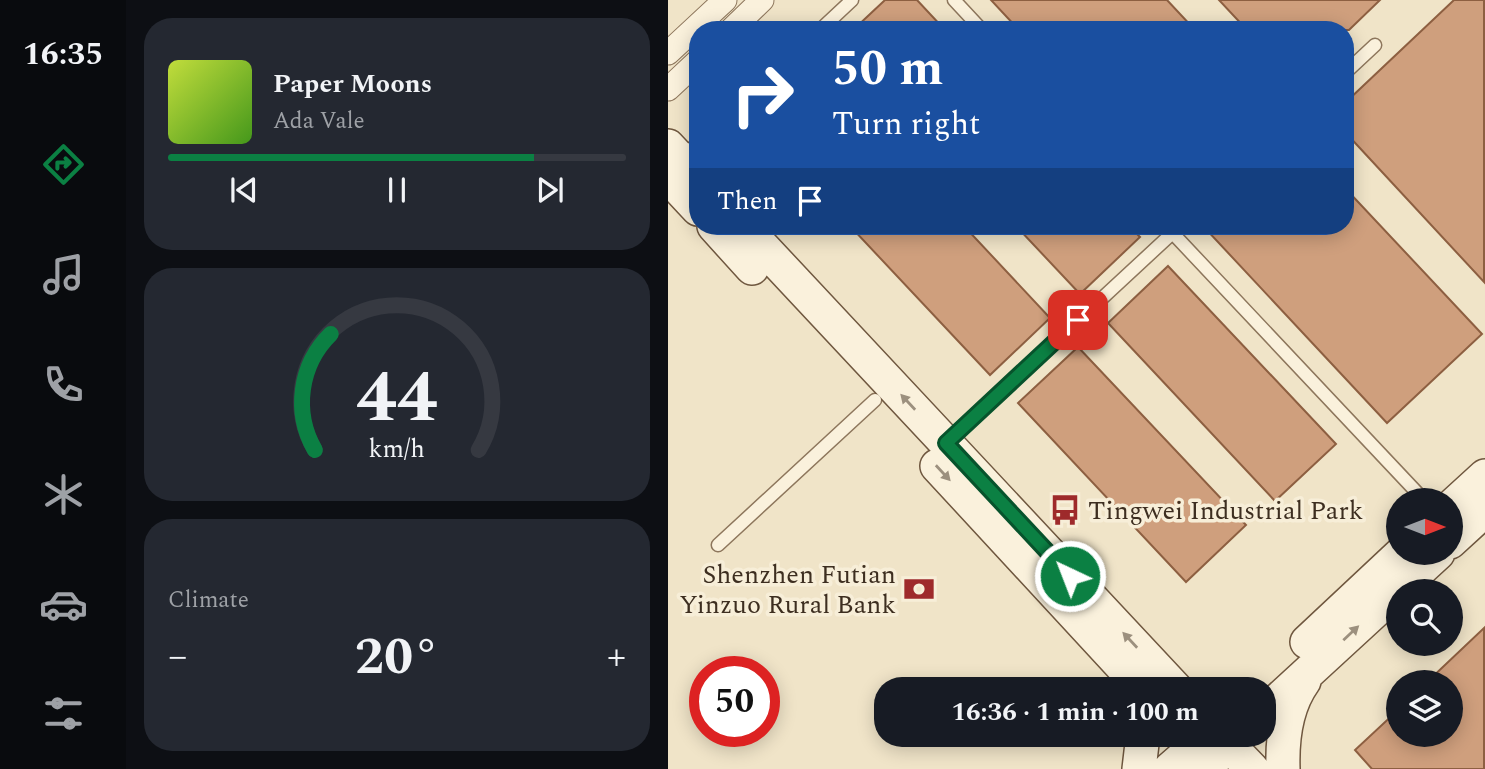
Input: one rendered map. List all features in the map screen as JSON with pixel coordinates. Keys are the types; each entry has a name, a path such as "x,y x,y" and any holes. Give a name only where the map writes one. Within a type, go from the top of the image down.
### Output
{"main road":[{"path":"682,161 689,182"},
{"path":"722,235 1130,677"},
{"path":"751,235 1165,677"},
{"path":"1463,496 1485,475"},
{"path":"1463,530 1485,510"},
{"path":"1271,677 1389,565"},
{"path":"1276,702 1425,565"},
{"path":"1283,769 1284,736 1290,709 1299,688 1315,667"},
{"path":"1139,769 1142,747"},
{"path":"1170,769 1212,748 1251,769"}],"street":[{"path":"702,21 725,0"},
{"path":"740,21 762,0"},
{"path":"668,53 689,33"},
{"path":"668,89 689,69"}],"lane":[{"path":"830,21 852,0"},
{"path":"954,0 974,21"},
{"path":"1354,65 1376,45"},
{"path":"946,443 1166,235"},
{"path":"1179,235 1413,488"},
{"path":"718,545 875,400"}],"building":[{"path":"885,0 917,0 937,21 863,21"},
{"path":"991,0 1167,0 1187,21 1011,21"},
{"path":"1219,0 1380,0 1354,25 1354,21 1239,21"},
{"path":"1454,0 1484,0 1484,282 1354,142 1354,94"},
{"path":"1354,198 1482,334 1387,423 1211,235 1354,235"},
{"path":"858,235 972,235 1050,318 990,375"},
{"path":"1024,235 1140,237 1080,294"},
{"path":"1168,266 1336,444 1275,501 1108,323"},
{"path":"1078,347 1246,525 1186,582 1018,403"},
{"path":"1484,628 1484,769 1372,769 1355,750 1386,721 1386,747 1463,747 1463,670 1440,670 1454,656 1463,656 1463,648"}],"place":[{"name":"Tingwei Industrial Park","path":"1065,510"},
{"name":"Shenzhen Futian Yinzuo Rural Bank","path":"919,589"}],"route":[{"path":"1070,576 946,443 1078,320"}]}
